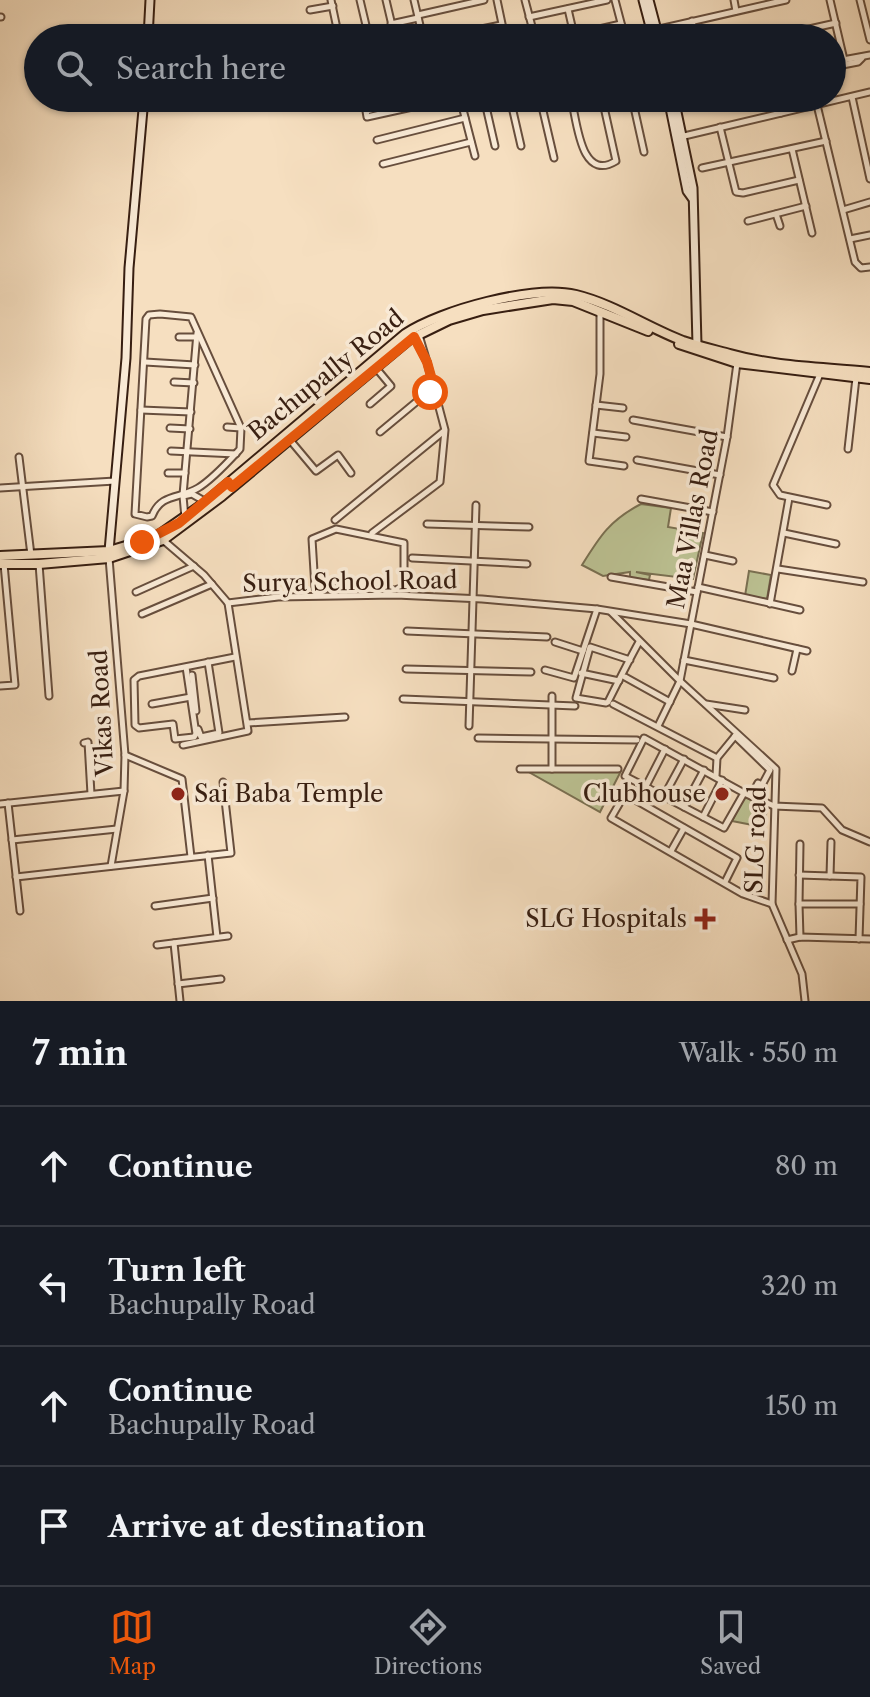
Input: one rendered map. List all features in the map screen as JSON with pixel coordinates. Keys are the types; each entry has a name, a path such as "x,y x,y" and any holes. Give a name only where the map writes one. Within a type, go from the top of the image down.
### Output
{"main road":[{"name":"Bachupally Road","path":"109,554 163,540 405,334 430,319 462,309 527,296 575,295 697,345 767,362 870,372"},
{"name":"Bachupally Road","path":"109,554 156,537 185,518 289,440 416,335 460,317 531,301 573,301 695,351 737,363 870,379"},
{"path":"1,562 31,555 109,554"},
{"path":"1,562 39,564 109,554"}],"street":[{"path":"149,24 150,0"},
{"path":"360,0 366,24"},
{"path":"386,0 391,24 484,0"},
{"path":"414,0 420,24"},
{"path":"497,0 501,24"},
{"path":"525,0 531,24"},
{"path":"529,17 607,0"},
{"path":"615,0 621,24"},
{"path":"646,0 652,24"},
{"path":"734,0 736,11"},
{"path":"683,24 786,0"},
{"path":"830,0 836,23 832,24"},
{"path":"860,0 867,16 870,40"},
{"path":"310,10 332,3 336,24"},
{"path":"568,9 571,24"},
{"path":"846,62 866,56"},
{"path":"846,98 870,92"},
{"path":"852,97 870,179"},
{"path":"109,554 143,112"},
{"path":"366,114 373,112"},
{"path":"464,112 475,156"},
{"path":"487,112 495,146"},
{"path":"513,112 521,146"},
{"path":"543,112 554,158"},
{"path":"575,112 584,154 594,164 605,165 616,161 605,112"},
{"path":"635,112 644,152"},
{"path":"675,112 687,191 692,198 697,345"},
{"path":"679,137 786,112"},
{"path":"819,112 856,265 870,267"},
{"path":"377,140 465,118"},
{"path":"720,127 733,187 739,194 799,180"},
{"path":"702,168 826,141"},
{"path":"383,164 471,142"},
{"path":"792,149 812,233"},
{"path":"843,210 870,202"},
{"path":"748,221 806,206"},
{"path":"776,214 780,226"},
{"path":"850,239 870,235"},
{"path":"600,311 600,374 589,461 624,466"},
{"path":"183,495 201,486 236,454 240,449 241,428 191,317 149,315 146,319 135,514 152,516 156,505 166,498 183,495 192,494 206,502"},
{"path":"179,337 197,334"},
{"path":"185,518 183,495 197,334"},
{"path":"372,533 440,482 445,430 427,362 416,335"},
{"path":"145,362 195,365"},
{"name":"Maa Villas Road","path":"658,726 680,681 693,625 737,363"},
{"path":"370,404 391,386 375,367"},
{"path":"820,374 773,485 780,495 827,505"},
{"path":"848,449 856,378"},
{"path":"174,382 194,383"},
{"path":"380,432 434,387"},
{"path":"219,403 230,404"},
{"path":"596,405 623,408"},
{"path":"141,410 191,412"},
{"path":"633,420 727,437"},
{"path":"227,427 241,428"},
{"path":"170,428 190,429"},
{"path":"335,520 445,430"},
{"path":"593,433 626,437"},
{"path":"289,440 316,471 338,455 351,473"},
{"path":"171,451 236,454"},
{"path":"19,457 31,555"},
{"path":"637,460 720,475"},
{"path":"168,473 185,473"},
{"path":"0,488 115,481"},
{"path":"770,604 789,498"},
{"path":"641,499 713,512"},
{"path":"469,726 476,505"},
{"path":"427,524 529,527"},
{"path":"336,529 406,545 405,585 396,592 352,588 314,587 312,539 336,529"},
{"path":"784,533 836,544"},
{"path":"163,540 194,566 228,603 248,723 248,731 183,745"},
{"name":"Vikas Road","path":"109,554 125,755 124,791 111,866"},
{"path":"705,555 733,561"},
{"path":"412,558 527,564"},
{"path":"0,686 15,685 1,562"},
{"path":"39,564 49,696"},
{"path":"136,592 194,566"},
{"path":"778,569 863,582"},
{"path":"611,577 800,610"},
{"path":"142,614 212,584"},
{"path":"352,588 352,597"},
{"path":"323,589 323,597"},
{"name":"Surya School Road","path":"228,603 270,597 352,597 396,592 473,598 597,609 693,625 807,651"},
{"path":"545,670 574,678 597,609"},
{"path":"611,612 770,770 751,796"},
{"path":"407,631 547,637"},
{"path":"555,642 583,651"},
{"path":"630,660 590,647 576,698 606,703 622,679 639,642"},
{"path":"792,671 797,649"},
{"path":"186,667 194,737 175,739 173,724 139,728 135,725 134,680 139,676 235,657"},
{"path":"684,660 774,678"},
{"path":"192,675 199,736 217,734 208,662"},
{"path":"406,669 531,672"},
{"path":"581,673 622,679 670,702"},
{"path":"552,696 552,769"},
{"path":"152,704 191,697"},
{"path":"403,699 575,706"},
{"path":"704,703 745,710"},
{"path":"613,704 717,758"},
{"path":"248,723 345,717"},
{"path":"716,776 717,758 736,734"},
{"name":"SLG road","path":"736,734 776,769 772,904 802,974 805,1001"},
{"path":"478,738 637,740"},
{"path":"744,793 724,828 625,776 644,738 774,806 822,808 842,830 870,842"},
{"path":"84,743 88,742 91,794"},
{"path":"646,786 665,749"},
{"path":"125,755 182,779 191,857"},
{"path":"664,796 684,759"},
{"path":"520,769 618,769"},
{"path":"684,807 704,770"},
{"path":"703,817 722,780"},
{"path":"16,877 231,853 223,782"},
{"path":"0,804 124,791"},
{"path":"725,882 737,858 625,794 611,818 743,894 772,904"},
{"path":"8,803 20,911"},
{"path":"671,851 684,828"},
{"path":"12,840 117,829"},
{"path":"830,876 831,842"},
{"path":"800,844 800,937"},
{"path":"208,855 217,937"},
{"path":"799,875 861,877 859,939"},
{"path":"155,906 213,898"},
{"path":"799,904 860,904"},
{"path":"157,945 228,936"},
{"path":"787,940 800,937 870,939"},
{"path":"174,943 180,1001"},
{"path":"178,984 221,979"}],"green space":[{"path":"641,504 671,508 668,527 703,533 693,579 636,572 650,575 649,580 630,578 630,572 603,576 582,565 607,530 621,516"},
{"path":"749,571 771,575 767,599 745,596"},
{"path":"527,771 621,771 600,812"},
{"path":"745,796 762,803 761,809 767,810 763,827 732,821"}],"place":[{"name":"Sai Baba Temple","path":"178,794"},
{"name":"Clubhouse","path":"722,794"},
{"name":"SLG Hospitals","path":"705,919"}],"route":[{"path":"142,542 179,523 228,482 232,487 414,337 427,362 434,387 430,392"}]}
